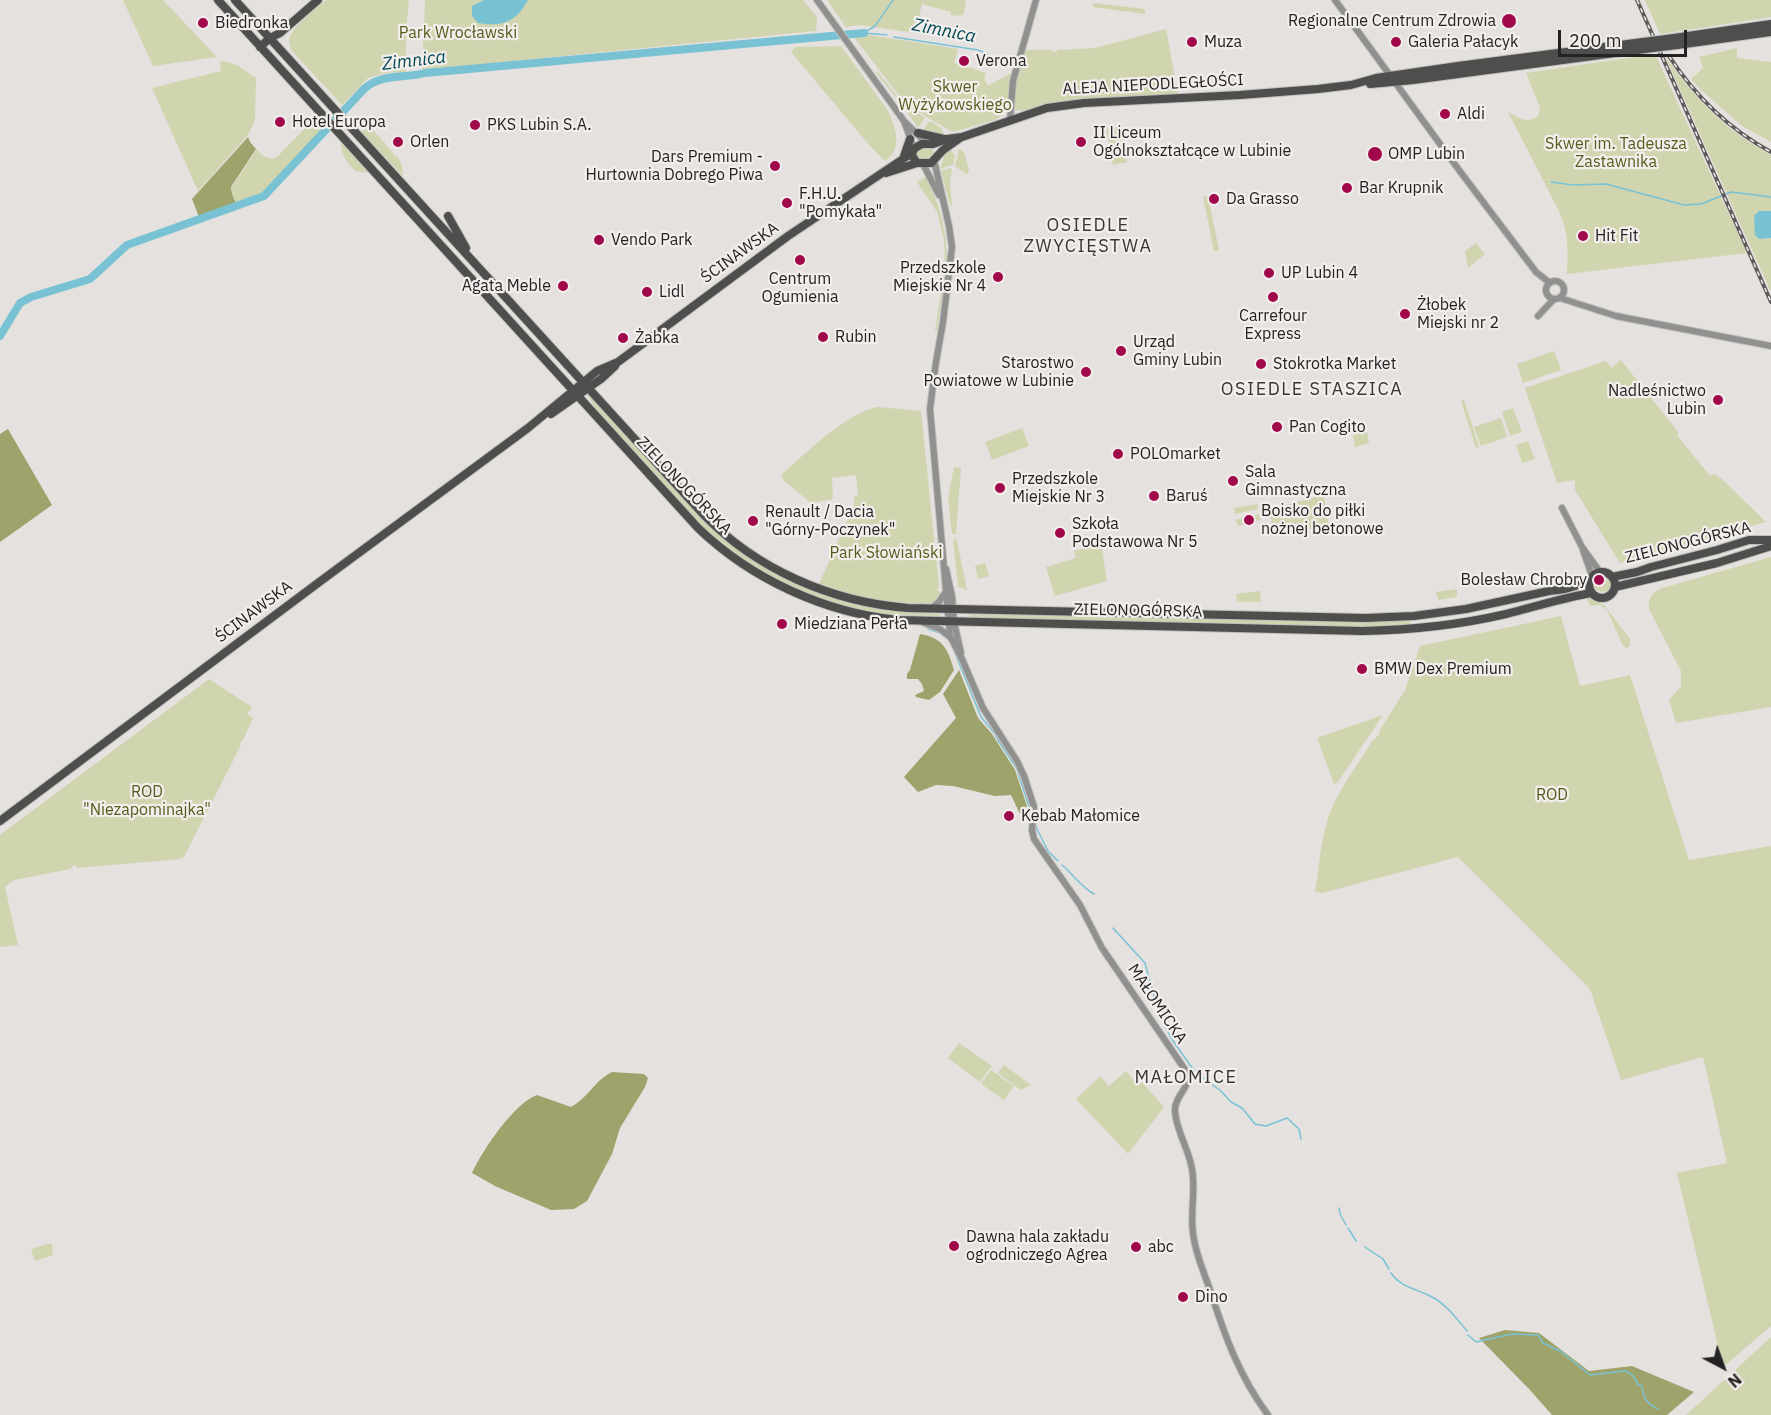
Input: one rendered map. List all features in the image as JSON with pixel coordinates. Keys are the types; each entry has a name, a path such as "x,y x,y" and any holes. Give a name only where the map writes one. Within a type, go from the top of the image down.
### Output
{"main road":[{"name":"ZIELONOGÓRSKA","path":"218,0 699,528 722,549 787,589 826,604 881,618 917,621 1388,630 1431,627 1480,619 1591,593"},
{"name":"ZIELONOGÓRSKA","path":"235,0 710,521 763,562 807,584 845,597 885,605 930,609 1388,618 1477,607 1565,589 1594,577"},
{"path":"261,46 277,29 312,0"},
{"path":"270,38 280,33 318,0"},
{"path":"1676,41 1771,24"},
{"path":"1676,41 1771,32"},
{"name":"ALEJA NIEPODLEGŁOŚCI","path":"914,150 947,139 962,137 1047,108 1072,104 1324,89 1676,41"},
{"path":"902,159 914,136 947,139"},
{"name":"ALEJA NIEPODLEGŁOŚCI","path":"920,164 935,158 962,137"},
{"path":"929,144 936,147 935,158"},
{"path":"914,150 913,157 920,164"},
{"name":"ŚCINAWSKA","path":"0,821 326,576 599,375 616,366 618,362 788,236 914,150"},
{"name":"ŚCINAWSKA","path":"882,174 920,164"},
{"path":"448,216 474,262"},
{"path":"571,369 599,375 599,393 605,407"},
{"path":"563,378 561,404 582,404 591,408"},
{"name":"ZIELONOGÓRSKA","path":"1612,577 1749,540 1771,540"},
{"name":"ZIELONOGÓRSKA","path":"1615,587 1713,564 1771,546"},
{"path":"1594,577 1612,577 1615,587 1612,594 1604,598 1591,593 1594,577"}],"street":[{"path":"817,0 914,136 929,144"},
{"path":"1010,120 1012,81 1036,0"},
{"path":"1335,0 1539,278 1548,285"},
{"path":"914,136 914,150"},
{"path":"935,158 950,226 952,255 930,409 945,565 945,592 950,609"},
{"path":"920,164 943,201"},
{"path":"1539,316 1557,297 1563,286 1554,281 1548,285 1547,294 1557,297 1577,304 1616,316 1771,346"},
{"path":"1562,508 1594,577"},
{"path":"945,565 948,575 951,622"},
{"path":"930,609 939,602 945,592"},
{"path":"917,621 940,629 951,638"},
{"name":"MAŁOMICKA","path":"951,622 951,638 986,713 1023,774 1034,806 1032,831 1034,839 1077,901 1102,948 1188,1074 1188,1082 1177,1100 1175,1112 1193,1170 1194,1241 1236,1361 1248,1386 1268,1415"},
{"name":"MAŁOMICKA","path":"951,622 962,659"}],"green space":[{"path":"123,0 163,0 217,57 153,66"},
{"path":"326,0 409,0 406,72 385,73 368,78 342,105 291,50 289,42 299,24"},
{"name":"Park Wrocławski","path":"425,0 803,0 817,17 816,31 422,70"},
{"path":"827,0 966,0 964,14 960,16 922,4 915,33 860,25 846,27"},
{"path":"1645,0 1771,0 1771,17 1660,34"},
{"path":"1093,3 1145,9 1145,14 1093,7"},
{"path":"1166,29 1178,94 1085,99 1055,103 1029,110 1014,109 1014,87 1024,50 1057,52 1057,50 1095,48"},
{"name":"Skwer Wyżykowskiego","path":"869,35 958,49 954,63 986,73 984,78 988,86 1009,74 1012,75 1009,101 1005,112 995,120 953,132 918,112 897,93 853,36"},
{"path":"841,46 887,109 893,122 896,143 891,156 885,161 791,52 795,47"},
{"path":"1737,48 1737,58 1771,62 1771,142 1742,126 1691,79 1703,68 1699,57"},
{"name":"Skwer im. Tadeusza Zastawnika","path":"1655,54 1747,253 1567,274 1567,243 1560,213 1508,112 1527,120 1538,116 1540,108 1526,73"},
{"path":"1664,54 1686,84 1711,111 1739,135 1771,155 1771,211 1759,211 1759,239 1771,238 1771,292"},
{"path":"220,62 237,65 256,78 255,120 248,135 198,191 152,88 221,71"},
{"path":"878,72 902,102 925,118 918,128 876,73"},
{"path":"930,121 941,128 945,136 922,131"},
{"path":"311,122 320,131 271,186 255,197 236,202 232,194 232,187 257,149 263,156 273,159"},
{"path":"1120,126 1127,162 1113,165 1106,129"},
{"path":"368,128 374,131 393,155 400,160 403,176 361,132"},
{"path":"248,137 256,149 231,187 236,203 199,217 192,199"},
{"path":"341,140 370,173 355,171 346,160"},
{"path":"921,147 932,148 934,153 931,158 917,159 917,151"},
{"path":"950,148 955,156 953,165 940,169 945,153"},
{"path":"959,149 964,152 969,170 967,175 955,166"},
{"path":"952,169 950,184 952,205 950,205 941,171"},
{"path":"926,177 942,218 947,251 947,263 937,331 935,330 945,267 944,240 937,212 917,182"},
{"path":"1208,196 1219,250 1214,251 1203,197"},
{"path":"1476,243 1485,254 1468,268 1465,251"},
{"path":"1554,351 1561,370 1523,383 1517,364"},
{"path":"1621,360 1710,476 1714,474 1722,479 1766,522 1620,563 1575,490 1575,480 1557,483 1525,388 1606,361 1611,368"},
{"path":"587,395 700,515 795,582 941,616 877,614 848,608 789,587 758,570 711,537 603,419"},
{"path":"1464,400 1479,447 1476,448 1461,401"},
{"name":"Park Słowiański","path":"878,407 921,411 939,587 936,590 941,592 935,602 926,604 882,601 819,584 854,505 854,497 858,496 856,475 832,478 833,499 811,503 783,480 781,475 840,425 866,410"},
{"path":"1513,408 1522,432 1510,436 1502,412"},
{"path":"1501,418 1507,437 1481,446 1474,427"},
{"path":"1022,428 1029,446 992,460 985,442"},
{"path":"8,429 52,505 0,542 0,434"},
{"path":"1367,432 1369,443 1355,447 1353,435"},
{"path":"1528,441 1535,459 1522,463 1516,445"},
{"path":"954,467 961,468 956,534 952,534 948,498"},
{"path":"1324,495 1329,526 1274,534 1269,509"},
{"path":"1257,504 1258,509 1235,514 1234,508"},
{"name":"Boisko do piłki nożnej betonowe","path":"1259,514 1261,520 1238,526 1236,520"},
{"path":"957,539 967,590 958,587 953,540"},
{"path":"1101,543 1107,581 1055,596 1046,567 1076,558 1074,551"},
{"path":"1771,557 1771,707 1676,723 1669,700 1681,686 1681,671 1649,609 1651,597 1659,589"},
{"path":"985,563 989,576 978,579 975,566"},
{"path":"1598,577 1610,581 1608,591 1601,592 1593,588 1593,581"},
{"path":"1457,589 1457,597 1438,600 1436,592"},
{"path":"1260,591 1261,602 1237,602 1236,594"},
{"path":"1587,597 1604,605 1630,639 1630,646 1626,648 1623,646 1607,610 1600,605 1590,606"},
{"path":"971,615 1409,618 1410,625 1352,627 987,620 971,617"},
{"name":"ROD","path":"1561,616 1580,686 1630,675 1689,860 1771,846 1771,1326 1723,1367 1677,1173 1727,1163 1703,1057 1621,1080 1590,989 1458,857 1322,893 1315,892 1323,839 1335,801 1372,741 1379,735 1405,690 1420,646"},
{"path":"920,634 934,638 947,650 954,670 940,692 929,700 916,697 915,695 924,691 918,679 907,679"},
{"path":"959,670 978,718 992,734 1015,770 1027,806 1020,814 1011,795 995,796 953,786 936,785 918,792 904,777 956,718 943,694"},
{"name":"ROD \"Niezapominajka\"","path":"209,679 252,707 247,714 253,718 184,857 77,868 75,865 70,869 14,880 5,887 18,945 0,947 0,835"},
{"path":"1383,715 1338,782 1334,784 1317,738"},
{"path":"959,1043 992,1066 980,1082 948,1058"},
{"path":"1004,1065 1031,1085 1021,1090 998,1073"},
{"path":"991,1070 1014,1086 1004,1100 981,1084"},
{"path":"1126,1071 1138,1085 1142,1082 1164,1107 1128,1154 1076,1099 1100,1076 1109,1086"},
{"path":"612,1072 644,1074 648,1078 620,1128 612,1154 587,1201 574,1209 551,1210 495,1186 472,1173 483,1153 509,1117 528,1100 537,1095 571,1107"},
{"path":"52,1244 53,1255 35,1261 31,1249"},
{"path":"1505,1330 1539,1333 1589,1371 1632,1366 1694,1392 1667,1415 1552,1415 1479,1338"},
{"path":"1771,1337 1771,1415 1686,1415"}],"water":[{"path":"484,0 528,0 513,18 494,24 478,23 472,16 472,6"},
{"path":"1759,211 1771,211 1771,238 1759,239 1755,235 1754,216"}],"waterway":[{"path":"864,33 875,26 893,0"},
{"name":"Zimnica","path":"0,336 20,303 31,297 90,279 127,245 264,196 364,89 378,81 425,73 864,33"},
{"name":"Zimnica","path":"865,33 887,35"},
{"name":"Zimnica","path":"894,37 978,50 988,54"},
{"name":"Zimnica","path":"997,60 1005,65"},
{"name":"Zimnica","path":"1551,182 1573,185 1606,184 1684,205 1701,204 1731,192 1771,197"},
{"path":"928,629 940,633"},
{"path":"953,648 981,717 995,734 1017,769 1031,813"},
{"path":"1035,825 1048,851 1058,861"},
{"path":"1062,865 1094,894"},
{"path":"1113,928 1145,963 1157,1008"},
{"path":"1159,1013 1171,1038 1195,1072"},
{"path":"1202,1077 1221,1091 1231,1102 1242,1108 1255,1124 1266,1126 1287,1118 1299,1129 1301,1139"},
{"path":"1339,1208 1346,1225"},
{"path":"1348,1228 1356,1241"},
{"path":"1365,1247 1383,1259 1389,1269"},
{"path":"1391,1273 1405,1285 1437,1300 1467,1331"},
{"path":"1468,1335 1476,1342 1512,1334 1538,1335 1543,1343 1560,1351 1590,1375 1625,1371 1629,1373 1638,1385 1642,1386 1646,1400 1658,1409"}],"railway":[{"path":"1637,0 1771,302"},
{"path":"1669,56 1690,85 1714,110 1741,133 1771,152"}],"place":[{"name":"Regionalne Centrum Zdrowia","path":"1509,21"},
{"name":"Biedronka","path":"203,23"},
{"name":"Muza","path":"1192,42"},
{"name":"Galeria Pałacyk","path":"1396,42"},
{"name":"Verona","path":"964,61"},
{"name":"Aldi","path":"1445,114"},
{"name":"Hotel Europa","path":"280,122"},
{"name":"PKS Lubin S.A.","path":"475,125"},
{"name":"Orlen","path":"398,142"},
{"name":"II Liceum Ogólnokształcące w Lubinie","path":"1081,142"},
{"name":"OMP Lubin","path":"1375,154"},
{"name":"Dars Premium - Hurtownia Dobrego Piwa","path":"775,166"},
{"name":"Bar Krupnik","path":"1347,188"},
{"name":"Da Grasso","path":"1214,199"},
{"name":"F.H.U. \"Pomykała\"","path":"787,203"},
{"name":"Hit Fit","path":"1583,236"},
{"name":"Vendo Park","path":"599,240"},
{"name":"Centrum Ogumienia","path":"800,260"},
{"name":"UP Lubin 4","path":"1269,273"},
{"name":"Przedszkole Miejskie Nr 4","path":"998,277"},
{"name":"Agata Meble","path":"563,286"},
{"name":"Lidl","path":"647,292"},
{"name":"Carrefour Express","path":"1273,297"},
{"name":"Żłobek Miejski nr 2","path":"1405,314"},
{"name":"Rubin","path":"823,337"},
{"name":"Żabka","path":"623,338"},
{"name":"Urząd Gminy Lubin","path":"1121,351"},
{"name":"Stokrotka Market","path":"1261,364"},
{"name":"Starostwo Powiatowe w Lubinie","path":"1086,372"},
{"name":"Nadleśnictwo Lubin","path":"1718,400"},
{"name":"Pan Cogito","path":"1277,427"},
{"name":"POLOmarket","path":"1118,454"},
{"name":"Sala Gimnastyczna","path":"1233,481"},
{"name":"Przedszkole Miejskie Nr 3","path":"1000,488"},
{"name":"Baruś","path":"1154,496"},
{"name":"Boisko do piłki nożnej betonowe","path":"1249,520"},
{"name":"Renault / Dacia \"Górny-Poczynek\"","path":"753,521"},
{"name":"Szkoła Podstawowa Nr 5","path":"1060,533"},
{"name":"Bolesław Chrobry","path":"1599,580"},
{"name":"Miedziana Perła","path":"782,624"},
{"name":"BMW Dex Premium","path":"1362,669"},
{"name":"Kebab Małomice","path":"1009,816"},
{"name":"Dawna hala zakładu ogrodniczego Agrea","path":"954,1246"},
{"name":"abc","path":"1136,1247"},
{"name":"Dino","path":"1183,1297"}],"district":[{"name":"OSIEDLE ZWYCIĘSTWA","path":"1088,236"},
{"name":"OSIEDLE STASZICA","path":"1312,390"},
{"name":"MAŁOMICE","path":"1186,1078"}]}
